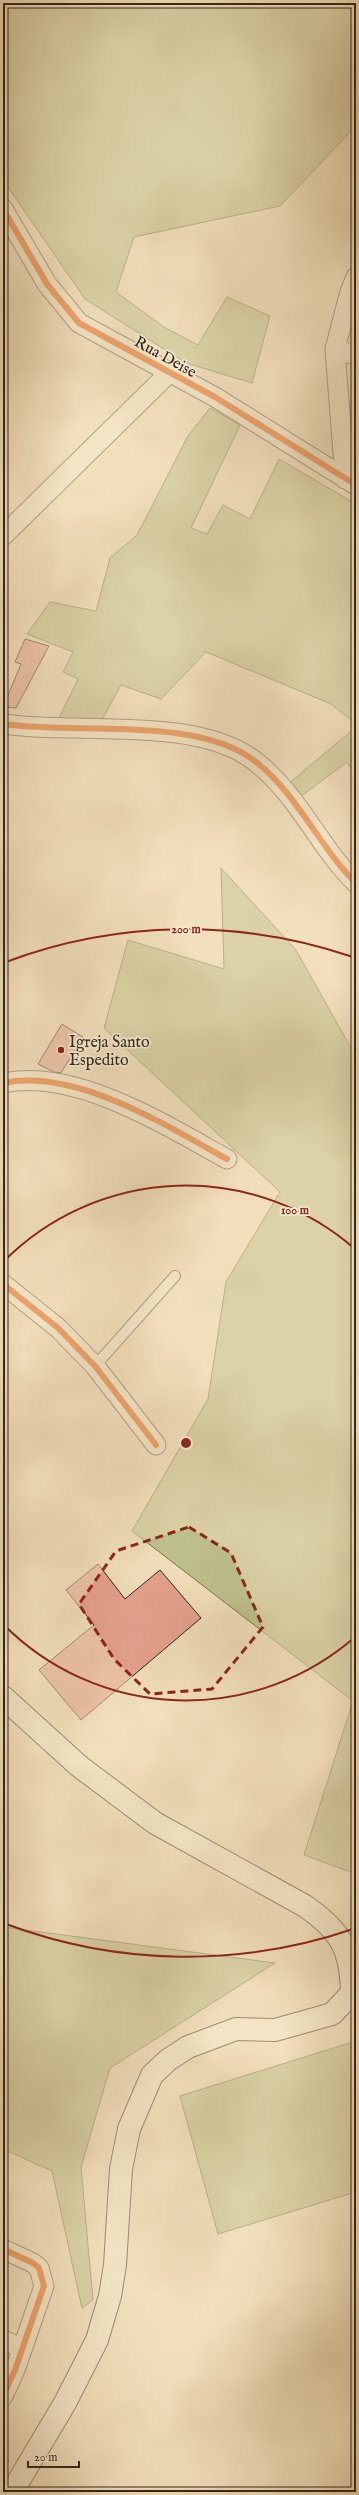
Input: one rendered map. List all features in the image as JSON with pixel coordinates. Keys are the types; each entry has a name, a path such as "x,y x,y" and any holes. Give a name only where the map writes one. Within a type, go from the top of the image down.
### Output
{"main road":[{"path":"3,1697 79,1766 155,1823 306,1906 325,1920 341,1938 348,1956 354,1991 332,2014 275,2030 236,2029 188,2047 168,2060 152,2075 129,2129 121,2169 115,2265 110,2296 99,2334 66,2403 12,2492"}],"street":[{"name":"Rua Deise","path":"3,210 47,284 79,323 170,372 351,482"},
{"path":"351,482 335,349 350,292 356,277"},
{"path":"335,349 356,355"},
{"path":"3,536 170,372"},
{"path":"5,729 191,734 227,747 256,762 283,788 308,818 345,873 356,883"},
{"path":"3,1083 39,1080 97,1094 158,1121 227,1159"},
{"path":"3,1284 58,1328 95,1366 156,1445"},
{"path":"3,2248 33,2263 43,2275 44,2286 21,2348 15,2370 3,2396"},
{"path":"3,2340 21,2348"}],"lane":[{"path":"95,1366 174,1276"}],"highlighted area":[{"path":"189,1527 231,1553 263,1627 212,1689 150,1694 114,1659 79,1604 116,1551"}],"green space":[{"path":"3,3 356,3 356,126 280,206 134,237 116,292 164,327 198,345 227,297 270,316 252,383 186,363 85,299 3,180"},
{"path":"210,408 240,425 191,528 207,534 223,505 250,519 279,459 356,504 356,724 331,704 206,652 161,699 121,685 99,725 58,720 78,679 63,672 73,652 27,634 50,602 96,611 110,558 137,535 188,436"},
{"path":"356,727 356,776 347,762 300,797 288,784"},
{"path":"221,868 296,950 356,1057 356,1874 304,1855 353,1701 132,1531 208,1399 226,1282 280,1192 104,1028 128,940 224,969"},
{"path":"3,1927 275,1963 110,2068 81,2167 93,2300 82,2308 52,2171 3,2149"},
{"path":"356,2041 356,2192 218,2234 180,2096"}],"building":[{"path":"25,639 49,646 16,708 3,707 21,664 15,662"},
{"name":"Igreja Santo Espedito","path":"62,1024 83,1037 61,1073 54,1072 38,1064"},
{"path":"98,1564 125,1599 160,1570 201,1618 81,1720 39,1670 94,1625 66,1590"}],"cycle path":[{"path":"3,209 47,284 79,323 215,397 356,485"},
{"path":"3,724 32,727 170,732 202,738 231,747 256,762 285,790 331,854 356,883"},
{"path":"3,1083 31,1081 60,1084 90,1091 148,1116 227,1159"},
{"path":"3,1284 58,1328 95,1366 156,1445"},
{"path":"3,2249 33,2263 39,2268 44,2286 15,2370 3,2396"}],"place":[{"name":"Igreja Santo Espedito","path":"61,1050"}]}
